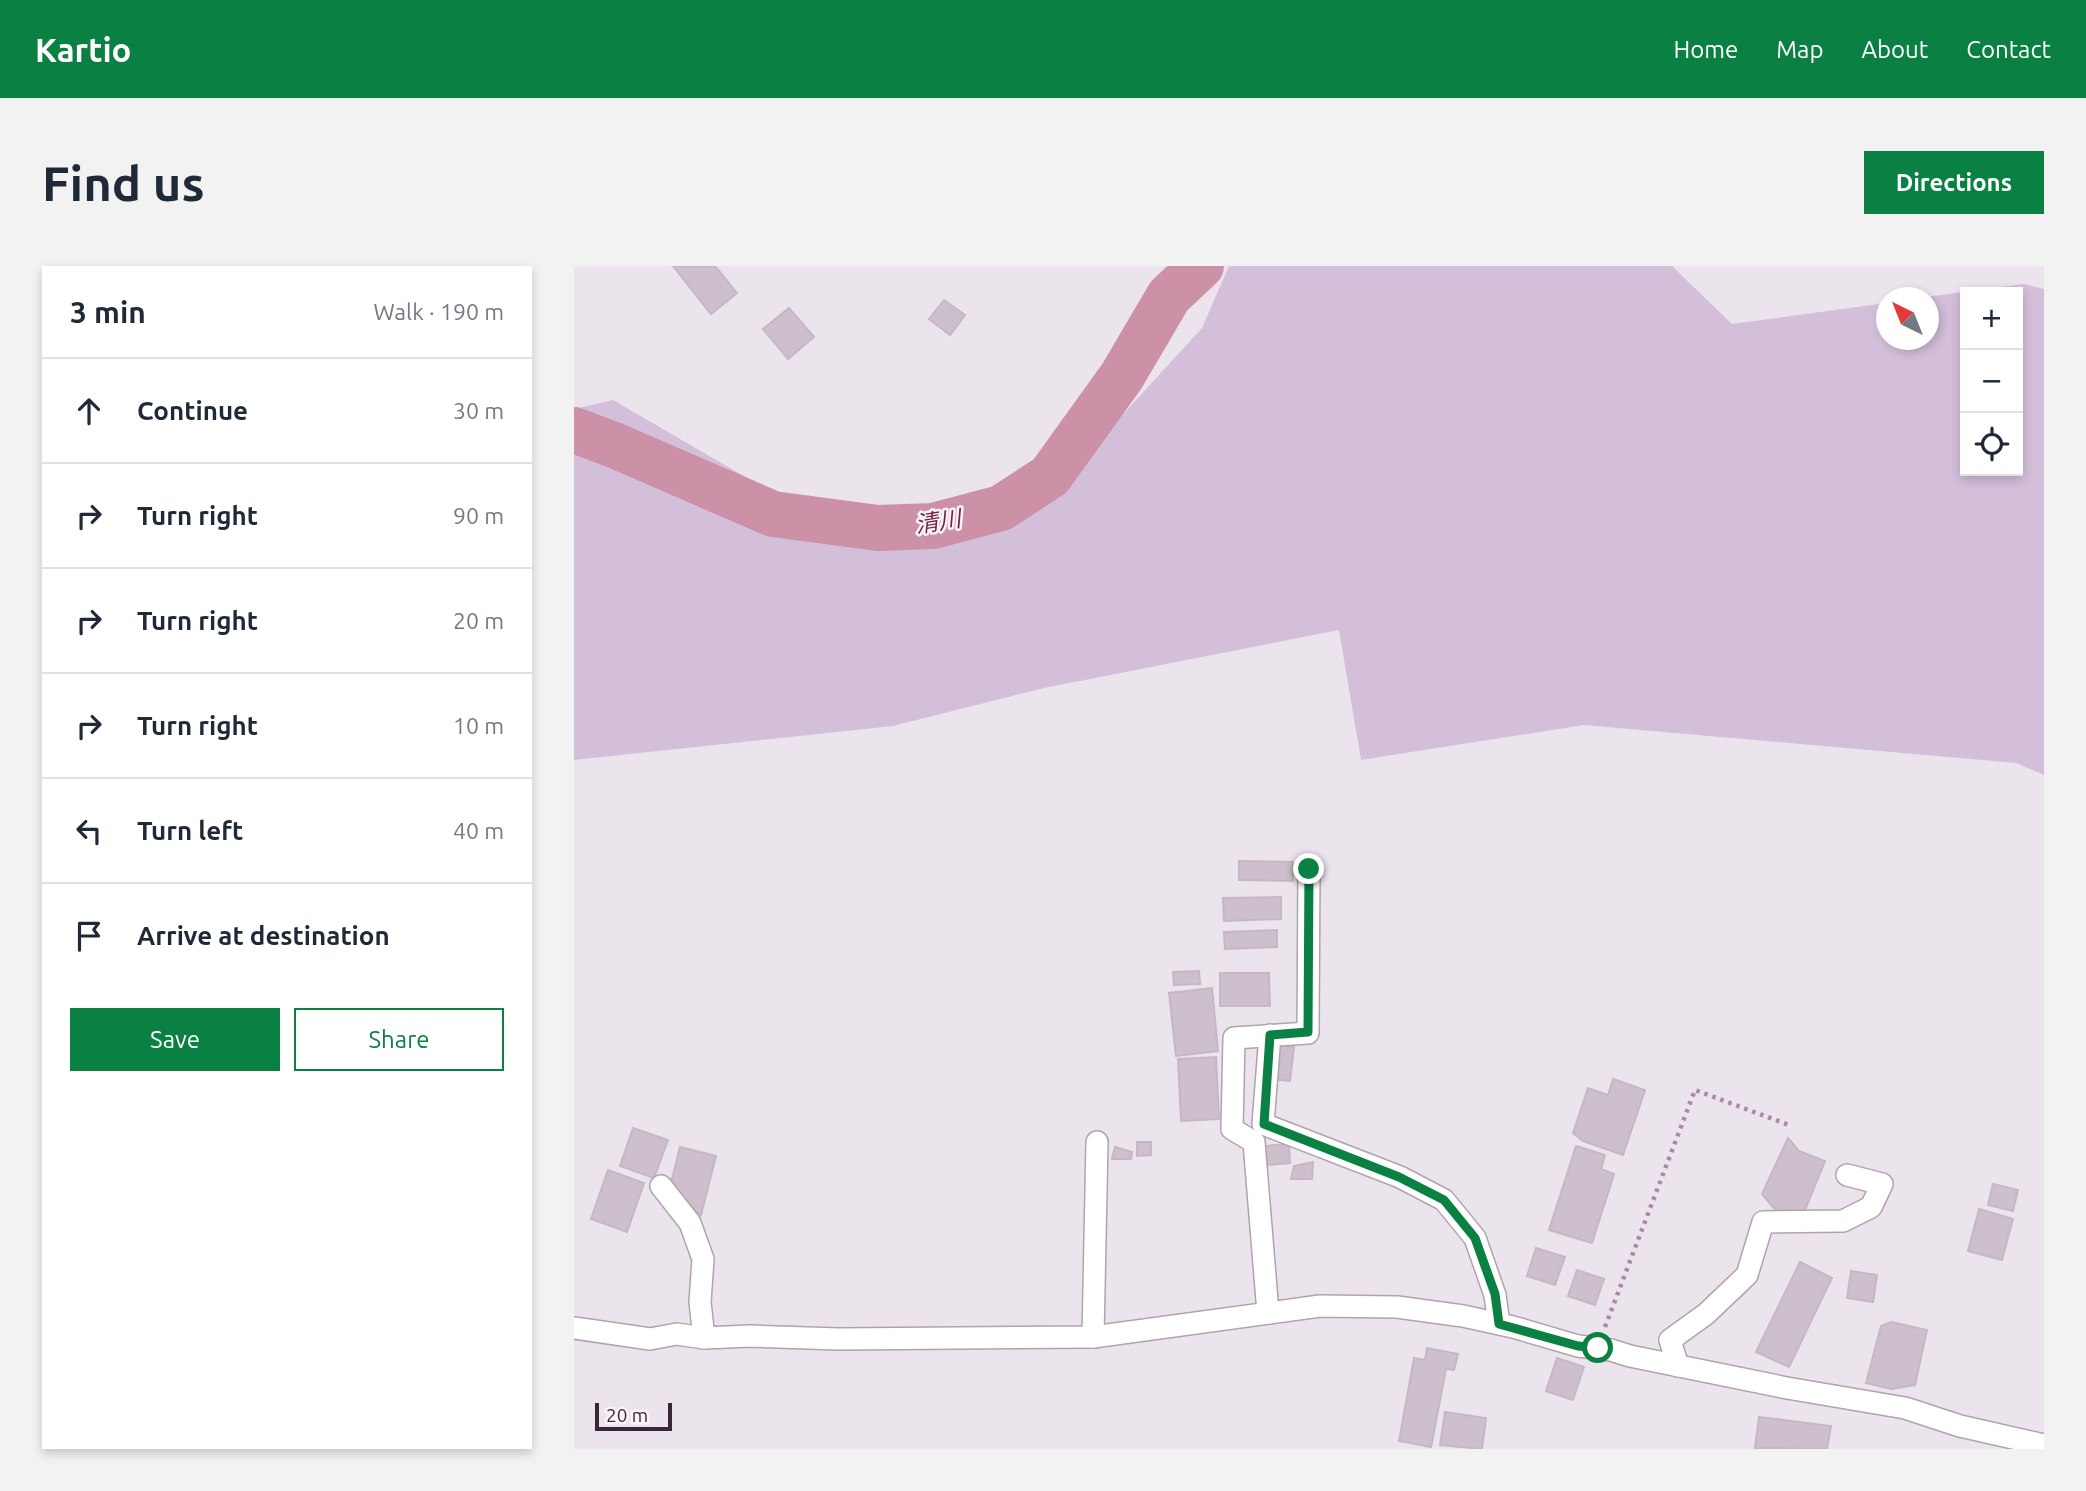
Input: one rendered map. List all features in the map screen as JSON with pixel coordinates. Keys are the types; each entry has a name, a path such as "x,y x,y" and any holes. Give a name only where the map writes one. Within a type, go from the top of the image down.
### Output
{"street":[{"path":"1268,1313 1254,1142 1232,1129 1234,1038 1308,1032 1309,869"},
{"path":"1270,1035 1264,1124 1399,1177 1444,1200 1475,1238 1495,1294 1499,1324"},
{"path":"1093,1337 1097,1142"},
{"path":"1678,1366 1671,1340 1706,1314 1747,1275 1763,1222 1843,1220 1871,1207 1882,1184 1847,1175"},
{"path":"661,1186 690,1223 703,1259 700,1302 704,1338"},
{"path":"574,1328 650,1339 677,1334 704,1338 1093,1337 1320,1306 1397,1307 1463,1316 1578,1346 1787,1388 1905,1408 1960,1426 2044,1445"}],"path":[{"path":"1598,1348 1695,1090 1789,1125"}],"shaded area":[{"path":"1229,266 1672,266 1732,324 1876,304 1876,350 1939,350 1939,295 1960,292 1960,476 2023,476 2023,287 2001,287 2024,284 2044,289 2044,775 2016,763 1584,725 1361,760 1339,630 1044,688 893,726 574,760 574,409 613,400 866,547 1072,470 1202,328"}],"building":[{"path":"673,266 715,266 737,293 711,314"},
{"path":"944,300 965,315 950,335 929,319"},
{"path":"789,308 814,337 788,359 763,329"},
{"path":"1239,861 1293,862 1293,881 1239,880"},
{"path":"1281,897 1281,919 1224,921 1223,898"},
{"path":"1277,930 1277,947 1225,949 1224,932"},
{"path":"1199,971 1200,984 1174,985 1173,972"},
{"path":"1220,973 1269,973 1270,1006 1220,1006"},
{"path":"1212,988 1218,1051 1176,1056 1169,993"},
{"path":"1276,1045 1294,1047 1290,1081 1272,1079"},
{"path":"1216,1057 1219,1119 1181,1121 1178,1059"},
{"path":"1613,1079 1645,1090 1623,1155 1583,1141 1573,1133 1588,1088 1608,1095"},
{"path":"633,1128 668,1140 654,1178 620,1166"},
{"path":"1788,1138 1799,1151 1825,1161 1803,1215 1779,1214 1762,1194"},
{"path":"1137,1142 1151,1142 1151,1155 1137,1156"},
{"path":"1289,1144 1290,1163 1266,1165 1265,1146"},
{"path":"1576,1146 1605,1155 1601,1169 1614,1174 1592,1243 1549,1230"},
{"path":"680,1147 716,1156 701,1215 685,1204 671,1183"},
{"path":"1115,1147 1132,1152 1131,1159 1112,1159"},
{"path":"1313,1162 1312,1179 1291,1179 1294,1166"},
{"path":"608,1170 644,1183 627,1232 591,1219"},
{"path":"1993,1184 2018,1190 2013,1211 1988,1205"},
{"path":"1979,1209 2013,1219 2002,1260 1968,1251"},
{"path":"1536,1248 1565,1257 1555,1285 1527,1276"},
{"path":"1800,1262 1832,1278 1789,1367 1756,1352"},
{"path":"1577,1270 1604,1279 1595,1305 1568,1296"},
{"path":"1851,1271 1877,1275 1873,1302 1847,1298"},
{"path":"1891,1322 1927,1330 1915,1385 1891,1389 1866,1383 1881,1326"},
{"path":"1427,1348 1458,1354 1454,1370 1446,1369 1431,1447 1399,1441 1414,1358 1425,1360"},
{"path":"1557,1358 1584,1367 1573,1400 1546,1391"},
{"path":"1445,1412 1486,1418 1482,1449 1440,1445"},
{"path":"1759,1417 1831,1426 1827,1449 1755,1448"}],"waterway":[{"name":"清川","path":"574,430 773,514 878,528 933,526 1001,508 1050,476 1122,376 1169,296 1201,266"}],"route":[{"path":"1309,869 1308,1032 1270,1035 1264,1124 1399,1177 1444,1200 1475,1238 1495,1294 1499,1324 1578,1346 1598,1348"}]}
